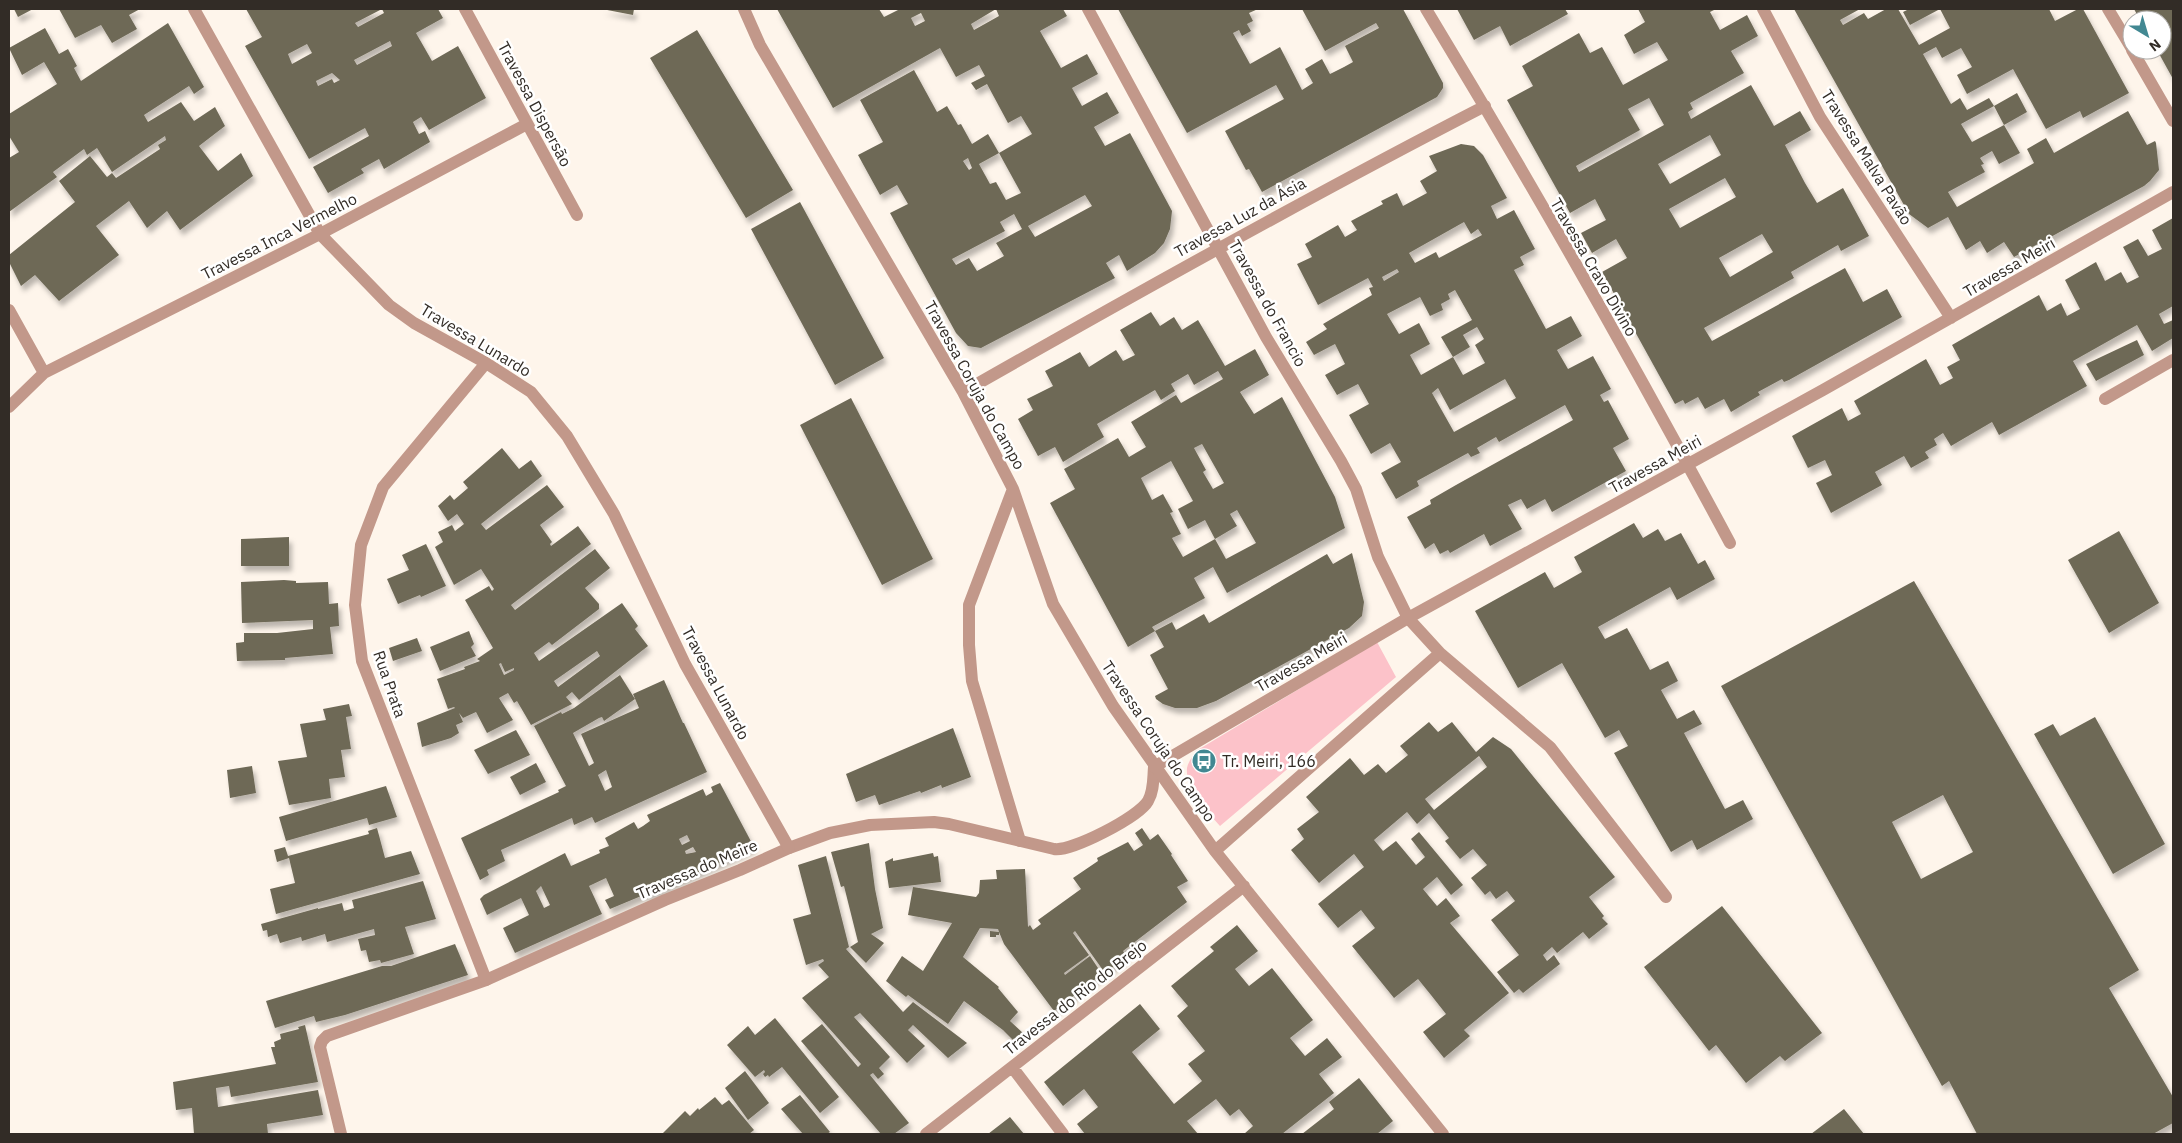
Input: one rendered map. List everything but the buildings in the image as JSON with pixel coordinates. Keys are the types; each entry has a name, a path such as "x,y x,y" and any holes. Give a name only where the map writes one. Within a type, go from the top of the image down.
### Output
{"street":[{"name":"Travessa Lunardo","path":"194,9 320,234 389,305 414,323 486,362 531,392 567,436 614,514 685,664 789,848"},
{"name":"Travessa Dispersão","path":"465,9 577,215"},
{"name":"Travessa Coruja do Campo","path":"744,9 760,45 963,392 1014,489 1053,604 1113,706 1154,767 1215,851 1443,1134"},
{"name":"Travessa do Francio","path":"1088,9 1266,336 1356,489 1378,557 1408,618 1440,653 1550,747 1666,897"},
{"name":"Travessa Cravo Divino","path":"1426,9 1485,106 1688,464 1730,543"},
{"name":"Travessa Malva Pavão","path":"1763,9 1820,117 1951,318"},
{"path":"2108,9 2122,33"},
{"path":"2138,60 2173,121"},
{"name":"Travessa Luz da Ásia","path":"963,392 1177,270 1339,182 1485,106"},
{"name":"Travessa Inca Vermelho","path":"9,407 44,373 320,234 527,124"},
{"name":"Travessa Meiri","path":"1154,767 1408,618 1951,318 2173,192"},
{"path":"9,310 44,373"},
{"path":"2105,399 2173,360"},
{"name":"Rua Prata","path":"486,362 383,487 361,545 355,605 362,661 486,980"},
{"path":"1014,489 969,604 969,644 972,681 1020,841"},
{"path":"1215,851 1440,653"},
{"name":"Travessa do Meire","path":"341,1134 320,1047 327,1036 486,980 598,929 789,848 830,833 870,825 934,822 1059,850 1066,849 1102,833 1141,810 1152,793 1154,767"},
{"name":"Travessa do Rio do Brejo","path":"926,1134 1244,886"},
{"path":"1012,1067 1063,1134"}],"shaded area":[{"path":"1377,642 1396,677 1220,826 1203,807 1189,785 1187,768 1189,761 1196,751"}],"place":[{"name":"Tr. Meiri, 166","path":"1204,761"}]}
